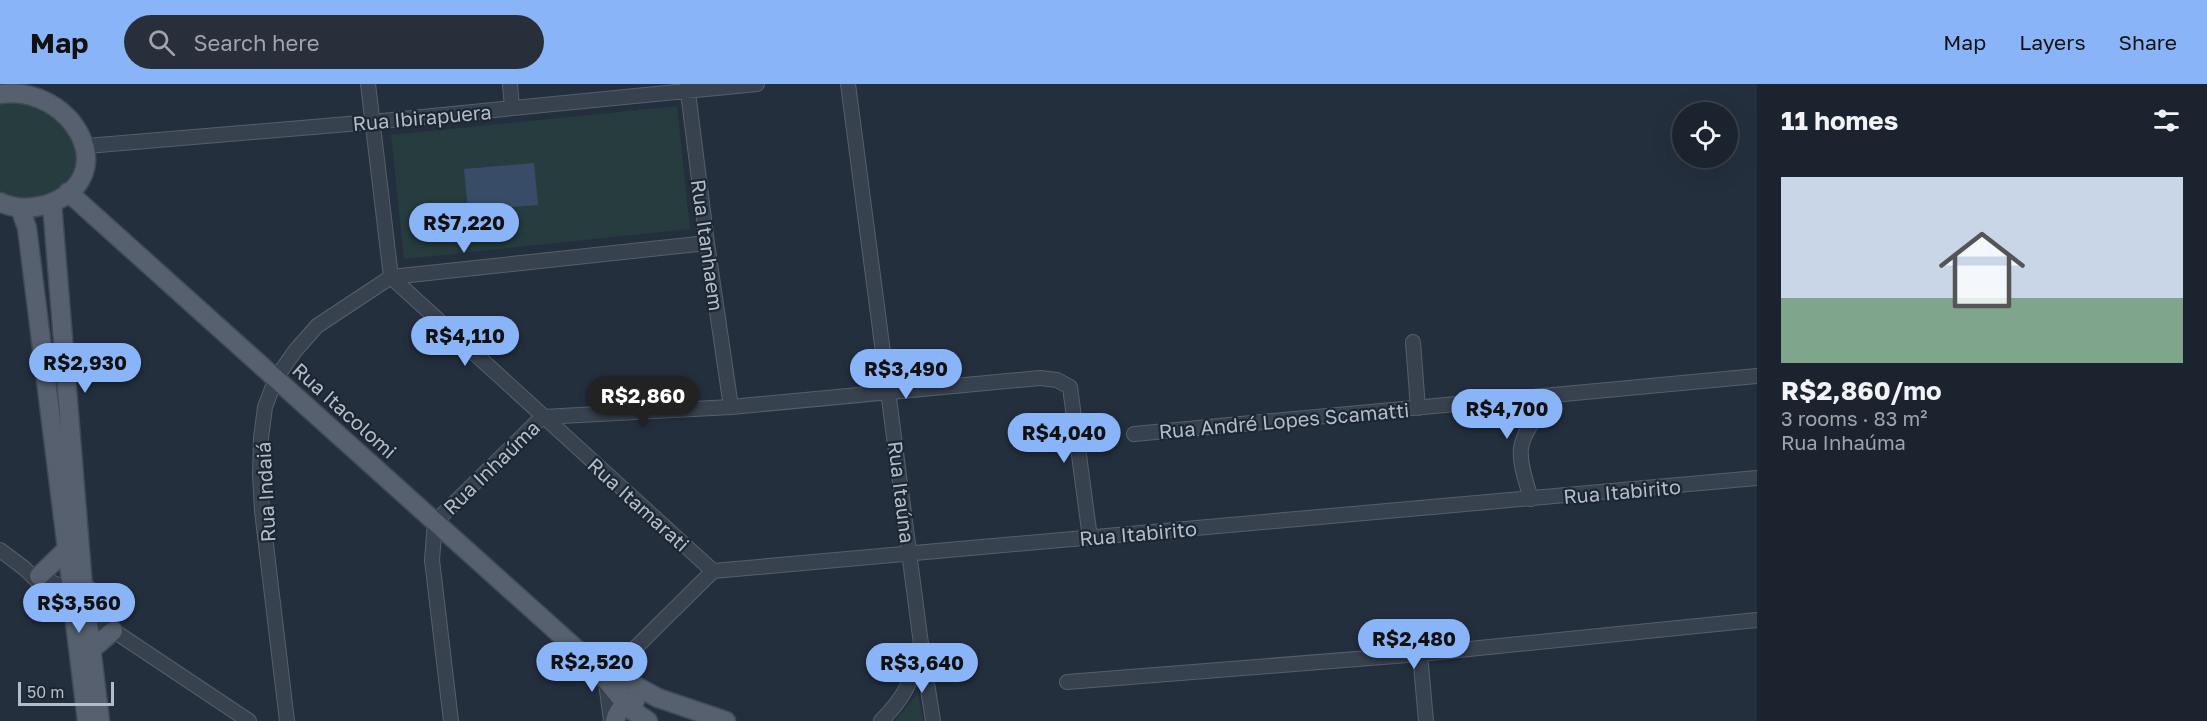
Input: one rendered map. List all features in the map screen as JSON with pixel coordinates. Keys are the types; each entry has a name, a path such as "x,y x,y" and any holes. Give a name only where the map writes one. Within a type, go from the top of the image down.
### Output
{"main road":[{"path":"0,202 20,208 51,203 68,192 79,178 87,146 84,130 76,113 63,100 43,87 3,90"},
{"name":"Rua Itacolomi","path":"68,192 608,677 633,712 648,721"},
{"path":"51,203 79,603 90,692 100,721"},
{"path":"20,208 27,228 67,549 91,650 87,721"},
{"path":"31,572 67,549"},
{"path":"91,650 119,634"},
{"path":"608,677 658,698 685,714 726,721"},
{"path":"613,721 620,710 633,712 632,701 658,698"}],"street":[{"path":"368,84 391,277"},
{"path":"510,84 512,108"},
{"name":"Rua Ibirapuera","path":"87,146 372,122 688,88 757,84"},
{"name":"Rua Itaúna","path":"848,84 933,721"},
{"name":"Rua Itanhaem","path":"688,88 707,243 731,407"},
{"name":"Rua Indaiá","path":"287,721 260,475 265,407 276,378 316,326 391,277 707,243"},
{"name":"Rua Itamarati","path":"391,277 713,571"},
{"path":"1413,342 1418,408"},
{"name":"Rua André Lopes Scamatti","path":"1134,434 1757,376"},
{"name":"Rua Inhaúma","path":"451,721 432,560 435,522 542,417 731,407 1040,378 1057,380 1070,387 1090,538"},
{"path":"1531,499 1522,464 1521,448 1527,431 1552,395"},
{"name":"Rua Itabirito","path":"713,571 1757,478"},
{"path":"0,550 79,603 119,634 249,721"},
{"path":"613,721 608,677 713,571"},
{"path":"1067,682 1420,654 1757,620"},
{"path":"881,721 900,702 915,673 921,644"},
{"path":"1420,654 1426,721"}],"green space":[{"path":"45,96 83,153 69,186 37,204 0,198 0,100"},
{"path":"677,106 690,229 404,259 391,135"},
{"path":"918,693 923,721 895,721"}],"water":[{"path":"534,163 538,205 468,211 464,169"}]}
